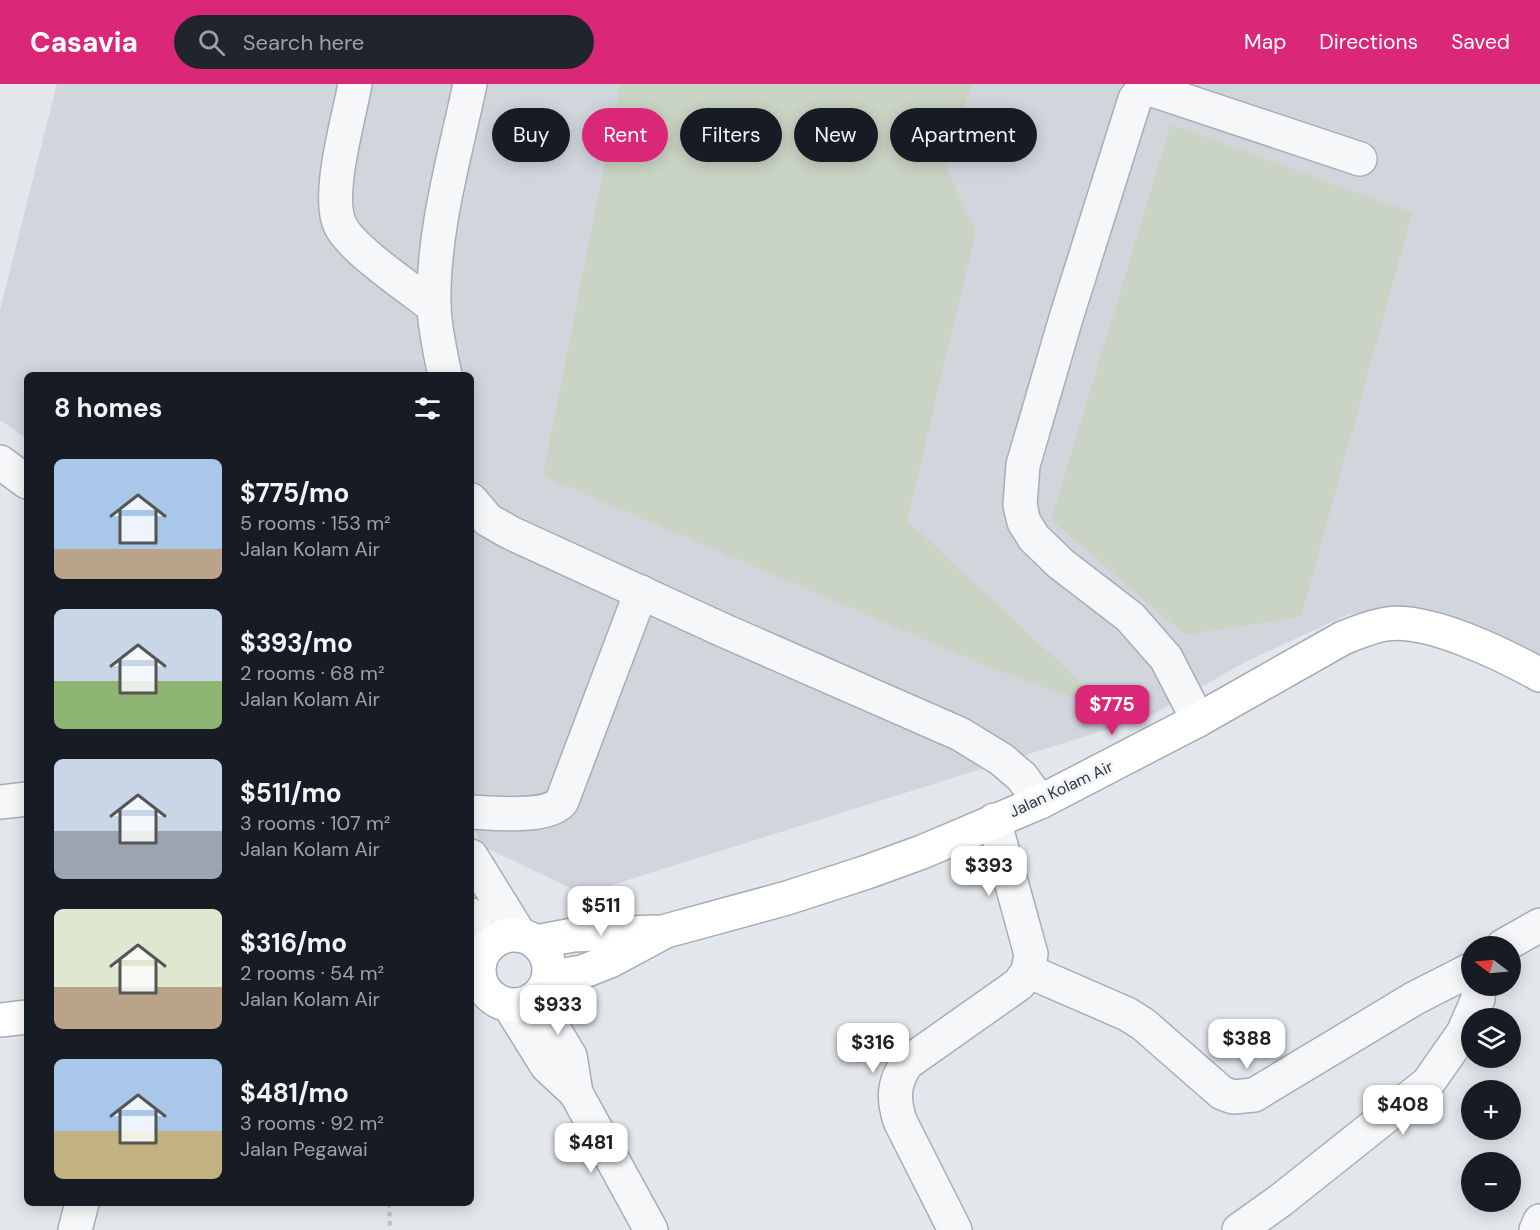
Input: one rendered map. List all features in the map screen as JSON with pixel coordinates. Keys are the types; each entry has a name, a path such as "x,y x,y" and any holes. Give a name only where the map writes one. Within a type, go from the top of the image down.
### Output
{"main road":[{"name":"Jalan Kolam Air","path":"531,994 610,961 666,932 787,898 867,872 922,852 1040,802 1198,720 1343,638 1368,628 1389,623 1409,624 1436,630 1471,641 1540,675"},
{"name":"Jalan Kolam Air","path":"528,938 666,932"},
{"path":"499,938 528,938 543,949 549,968 531,994 494,999 479,965 499,938"},
{"path":"0,1020 24,1017"}],"street":[{"path":"355,84 334,192 340,225 356,244 386,270 434,306"},
{"path":"444,372 437,342 434,306 436,265 444,209 470,84"},
{"path":"1198,720 1166,658 1130,617 1061,564 1034,538 1024,522 1020,505 1020,485 1026,453 1083,263 1136,99 1141,91 1153,90 1360,159"},
{"path":"0,462 24,480"},
{"path":"474,504 488,520 511,533 960,734 1001,759 1022,777 1040,802"},
{"path":"474,812 540,812 558,806 562,801 641,592"},
{"path":"0,802 24,799"},
{"path":"955,1230 900,1121 894,1103 895,1090 899,1074 907,1063 1019,984 1028,971 1031,954 994,820"},
{"path":"474,860 528,938"},
{"path":"1521,936 1540,925"},
{"path":"474,934 479,965"},
{"path":"1028,971 1127,1014 1143,1024 1222,1093 1233,1097 1254,1095 1415,998 1461,975"},
{"path":"531,994 570,1056 576,1093 651,1230"},
{"path":"1239,1230 1290,1193 1428,1083 1463,1033 1478,996"},
{"path":"75,1230 81,1206"},
{"path":"1536,1230 1540,1221"}],"path":[{"path":"389,1206 390,1230"}],"shaded area":[{"path":"57,84 1540,84 1540,658 1398,610 1349,614 1247,661 1150,716 583,894 482,846 474,829 474,372 24,372 24,437 0,420 0,310"}],"green space":[{"path":"620,84 972,84 965,108 890,108 890,162 948,162 946,168 976,231 907,520 1111,711 996,670 543,476 605,162 668,162 668,108 615,108"},
{"path":"1171,124 1412,213 1301,617 1185,635 1051,520"}]}
